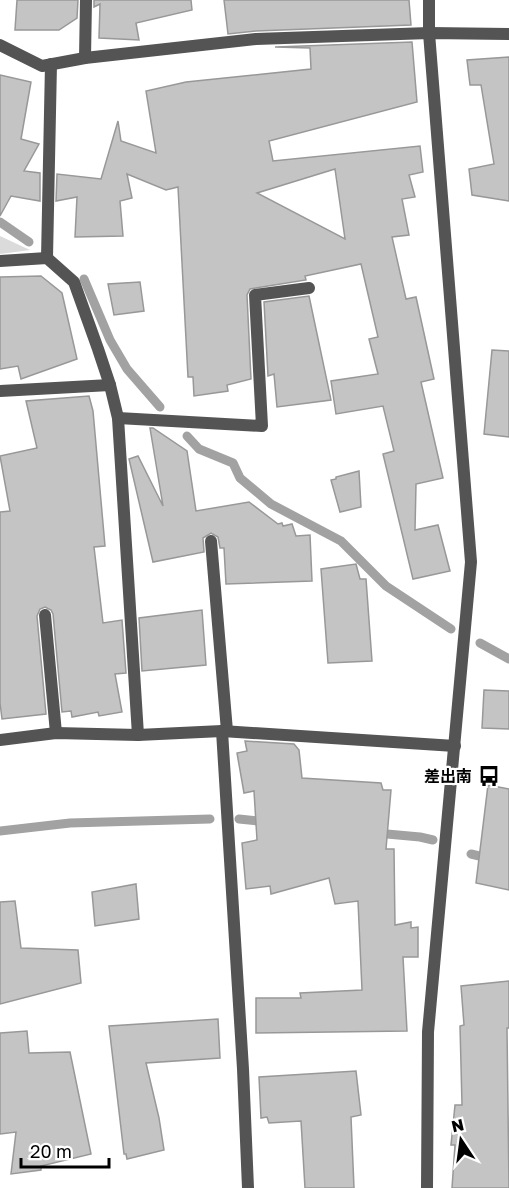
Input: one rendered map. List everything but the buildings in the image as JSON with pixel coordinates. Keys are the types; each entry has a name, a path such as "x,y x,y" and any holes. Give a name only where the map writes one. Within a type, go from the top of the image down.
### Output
{"street":[{"path":"85,58 86,0"},
{"path":"427,1188 428,1032 471,562 429,33 429,0"},
{"path":"0,45 42,66 85,58 256,39 429,33 509,34"},
{"path":"47,258 51,64"},
{"path":"0,261 47,258 74,282 110,385 118,418 138,735"},
{"path":"118,418 262,426 255,295 309,288"},
{"path":"0,391 110,385"},
{"path":"211,541 225,731 248,1188"},
{"path":"45,615 56,733"},
{"path":"0,740 56,733 138,735 225,731 455,746"}],"shaded area":[{"path":"0,236 30,250 0,254"}],"waterway":[{"path":"0,222 29,242"},
{"path":"84,279 110,340 127,369 160,407"},
{"path":"187,436 199,449 233,463 240,478 271,504 341,541 386,586 451,629"},
{"path":"480,643 509,659"},
{"path":"0,831 70,823 210,819"},
{"path":"239,819 267,822"},
{"path":"376,833 433,840"},
{"path":"471,854 509,863"}],"place":[{"name":"差出南","path":"489,776"}]}
